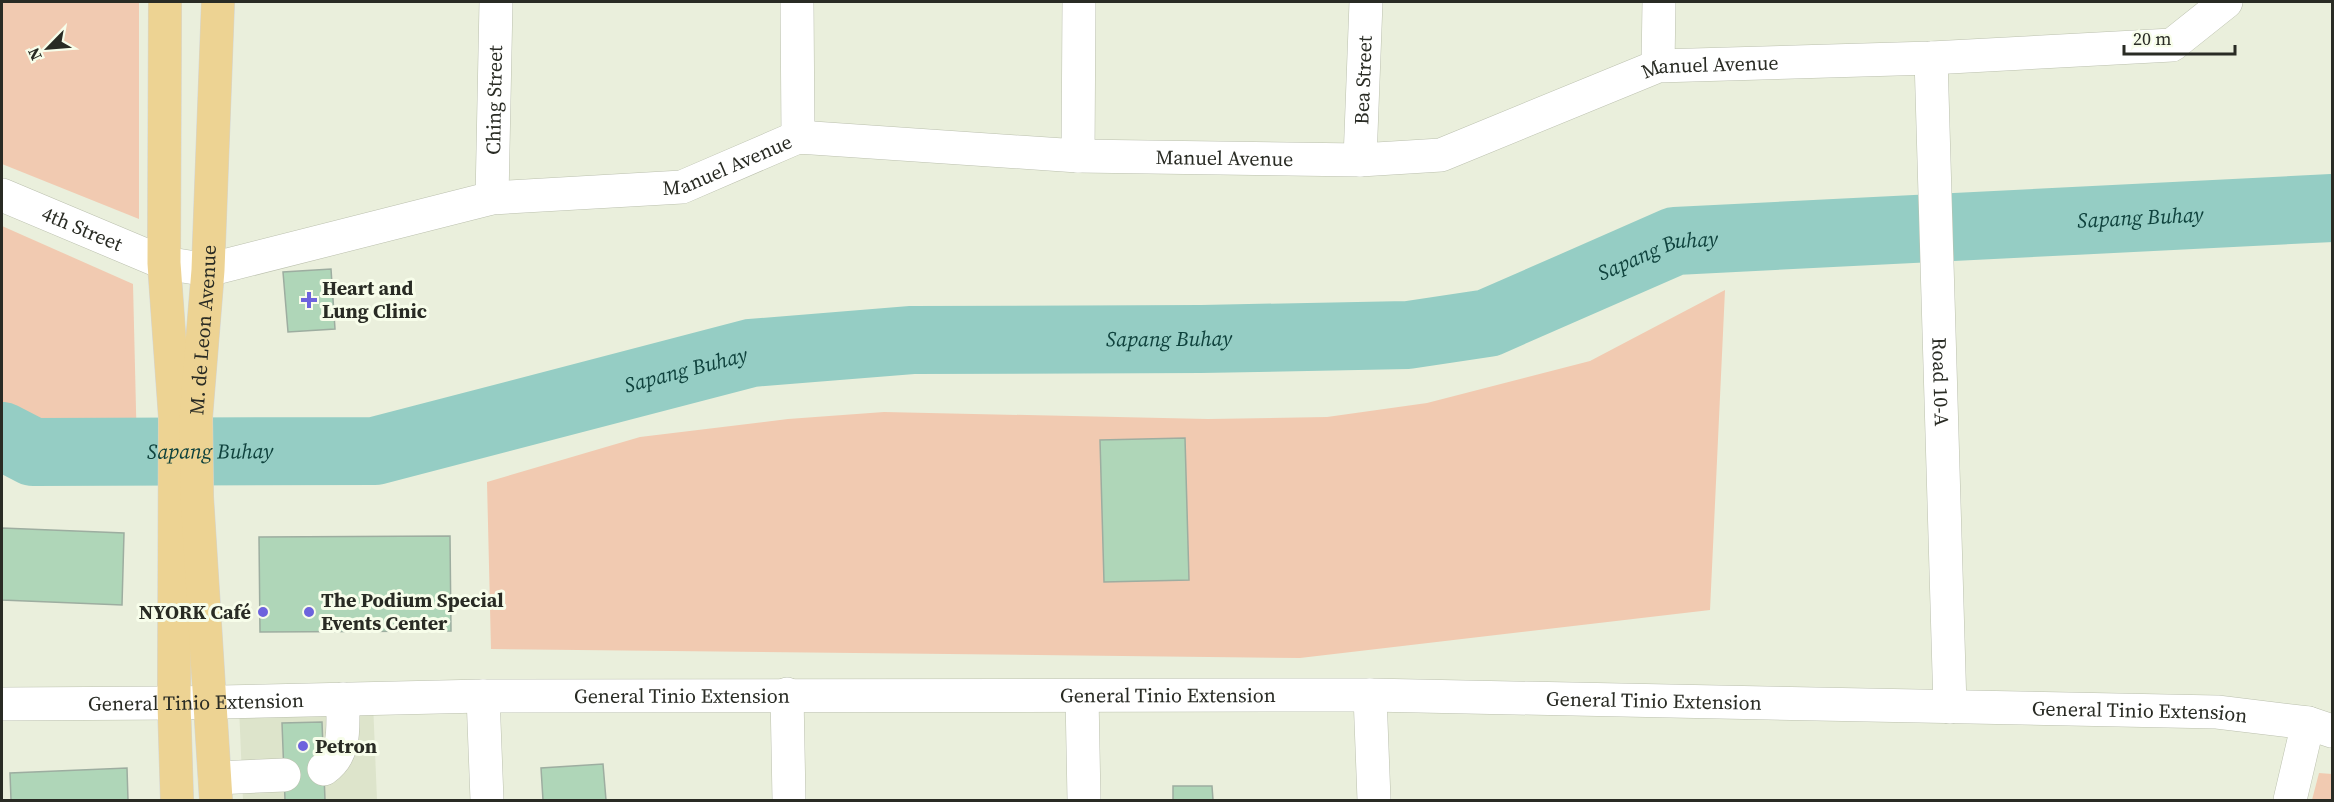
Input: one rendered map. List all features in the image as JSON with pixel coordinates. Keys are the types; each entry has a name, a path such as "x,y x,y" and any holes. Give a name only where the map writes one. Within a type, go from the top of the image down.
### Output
{"main road":[{"name":"M. de Leon Avenue","path":"165,2 164,263 185,417 186,496 174,703 177,801"},
{"name":"M. de Leon Avenue","path":"185,417 208,270 218,2"},
{"name":"M. de Leon Avenue","path":"186,496 209,701 215,789"}],"street":[{"name":"Ching Street","path":"492,198 495,2"},
{"path":"797,2 798,137"},
{"path":"1078,156 1079,2"},
{"name":"Bea Street","path":"1360,160 1365,2"},
{"path":"1658,66 1659,2"},
{"name":"Manuel Avenue","path":"208,270 492,198 682,187 798,137 1078,156 1360,160 1442,155 1658,66 1931,58 2172,45 2226,2"},
{"name":"Road 10-A","path":"1931,58 1950,707"},
{"name":"4th Street","path":"2,195 164,263 208,270"},
{"path":"787,694 789,801"},
{"path":"1370,694 1374,801"},
{"name":"General Tinio Extension","path":"2,704 174,703 483,696 1370,694 2217,712 2320,727"},
{"path":"483,696 487,801"},
{"path":"1082,696 1084,801"},
{"path":"324,769 337,758 342,744 343,699"},
{"path":"2290,801 2320,727"},
{"path":"215,789 284,775"}],"shaded area":[{"path":"2,2 139,2 139,219 2,164"},
{"path":"2,226 133,284 137,451 34,440 2,406"},
{"path":"1725,290 1710,610 1300,658 491,649 487,482 640,437 788,419 884,412 1208,419 1327,417 1427,403 1590,361"},
{"path":"373,702 377,800 243,800 239,707"},
{"path":"2319,773 2332,774 2332,800 2312,800"}],"building":[{"name":"Heart and Lung Clinic","path":"331,269 335,329 288,332 283,272"},
{"path":"1185,438 1189,580 1104,582 1100,440"},
{"path":"2,528 124,533 122,605 2,600"},
{"path":"450,536 451,631 260,632 259,537"},
{"name":"Petron","path":"322,722 325,800 285,800 282,723"},
{"path":"603,764 606,800 543,800 541,768"},
{"path":"127,768 128,800 11,800 10,773"},
{"path":"1173,786 1212,786 1213,800 1173,800"}],"waterway":[{"name":"Sapang Buhay","path":"2,436 33,452 375,451 751,353 912,340 1201,339 1408,335 1488,323 1675,241 2332,208"}],"place":[{"name":"Heart and Lung Clinic","path":"309,300"},
{"name":"NYORK Café","path":"263,612"},
{"name":"The Podium Special Events Center","path":"309,612"},
{"name":"Petron","path":"303,746"}]}
